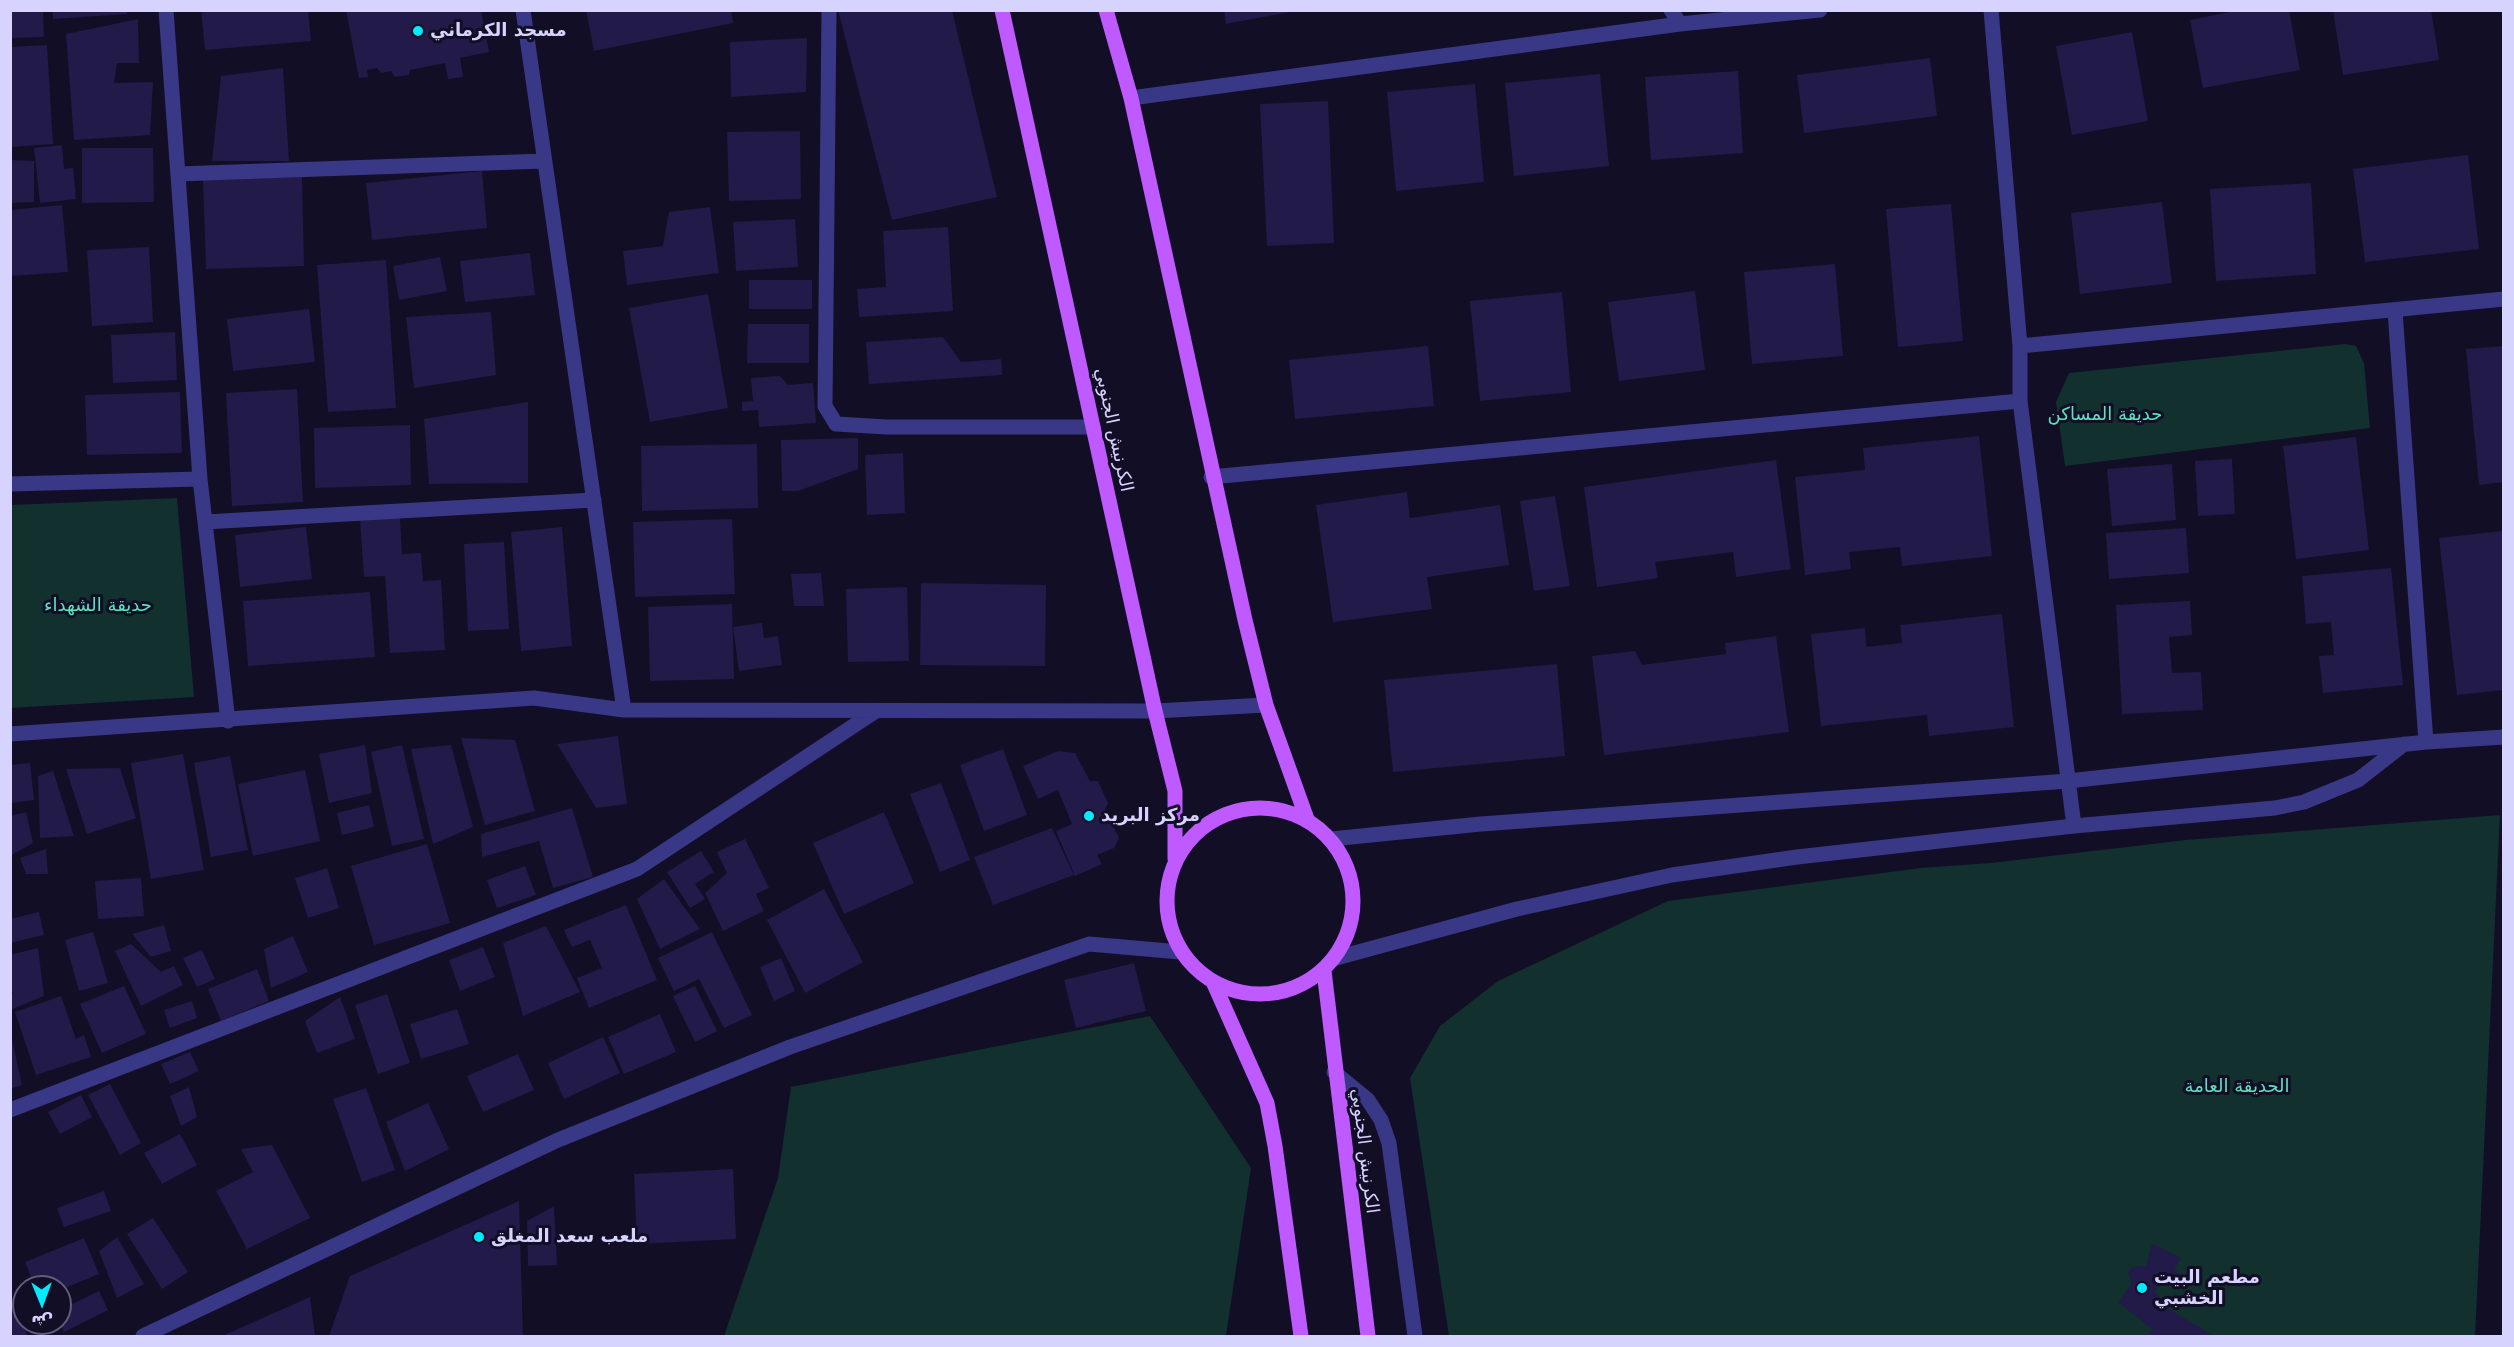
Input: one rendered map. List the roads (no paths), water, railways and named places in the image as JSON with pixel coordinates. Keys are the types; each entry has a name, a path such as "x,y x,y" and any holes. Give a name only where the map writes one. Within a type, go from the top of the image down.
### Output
{"main road":[{"name":"الكرنيش الجنوبي","path":"1002,10 1155,711 1175,791 1175,859"},
{"path":"1106,10 1131,98 1212,477 1266,705 1307,819"},
{"path":"1214,984 1251,995 1290,990 1324,971 1336,958 1353,918 1352,876 1331,839 1307,819 1270,807 1232,811 1199,829 1175,859 1165,906 1180,952 1214,984 1267,1103 1301,1336"},
{"name":"الكرنيش الجنوبي","path":"1324,971 1368,1336"}],"street":[{"path":"166,10 200,479 228,721"},
{"path":"523,10 624,710"},
{"path":"829,10 825,406 836,424 887,427 1093,428"},
{"path":"1671,10 1681,17"},
{"path":"1131,98 1681,17 1820,10"},
{"path":"1991,10 2020,346 2020,401 2074,826"},
{"path":"178,174 544,161"},
{"path":"2020,346 2504,299"},
{"path":"2395,311 2426,742"},
{"path":"1212,477 2020,401"},
{"path":"10,484 200,479"},
{"path":"205,522 594,500"},
{"path":"10,734 228,721 534,698 624,710 1155,711 1266,705"},
{"path":"10,1110 637,869 876,711"},
{"path":"1331,839 1481,824 2068,781 2404,744 2504,737"},
{"path":"1336,958 1506,912 1672,875 1797,857 2074,826 2275,808 2304,802 2358,780 2404,744"},
{"path":"143,1336 558,1140 790,1047 1089,945 1180,952"},
{"path":"1335,1072 1368,1100 1381,1120 1389,1143 1415,1336"}],"place":[{"name":"مسجد الكرماني","path":"418,31"},
{"name":"مركز البريد","path":"1089,816"},
{"name":"ملعب سعد المغلق","path":"479,1237"},
{"name":"مطعم البيت الخشبي","path":"2142,1288"}],"park label":[{"name":"حديقة المساكن","path":"2105,415"},
{"name":"حديقة الشهداء","path":"98,606"},
{"name":"الحديقة العامة","path":"2237,1087"}]}
